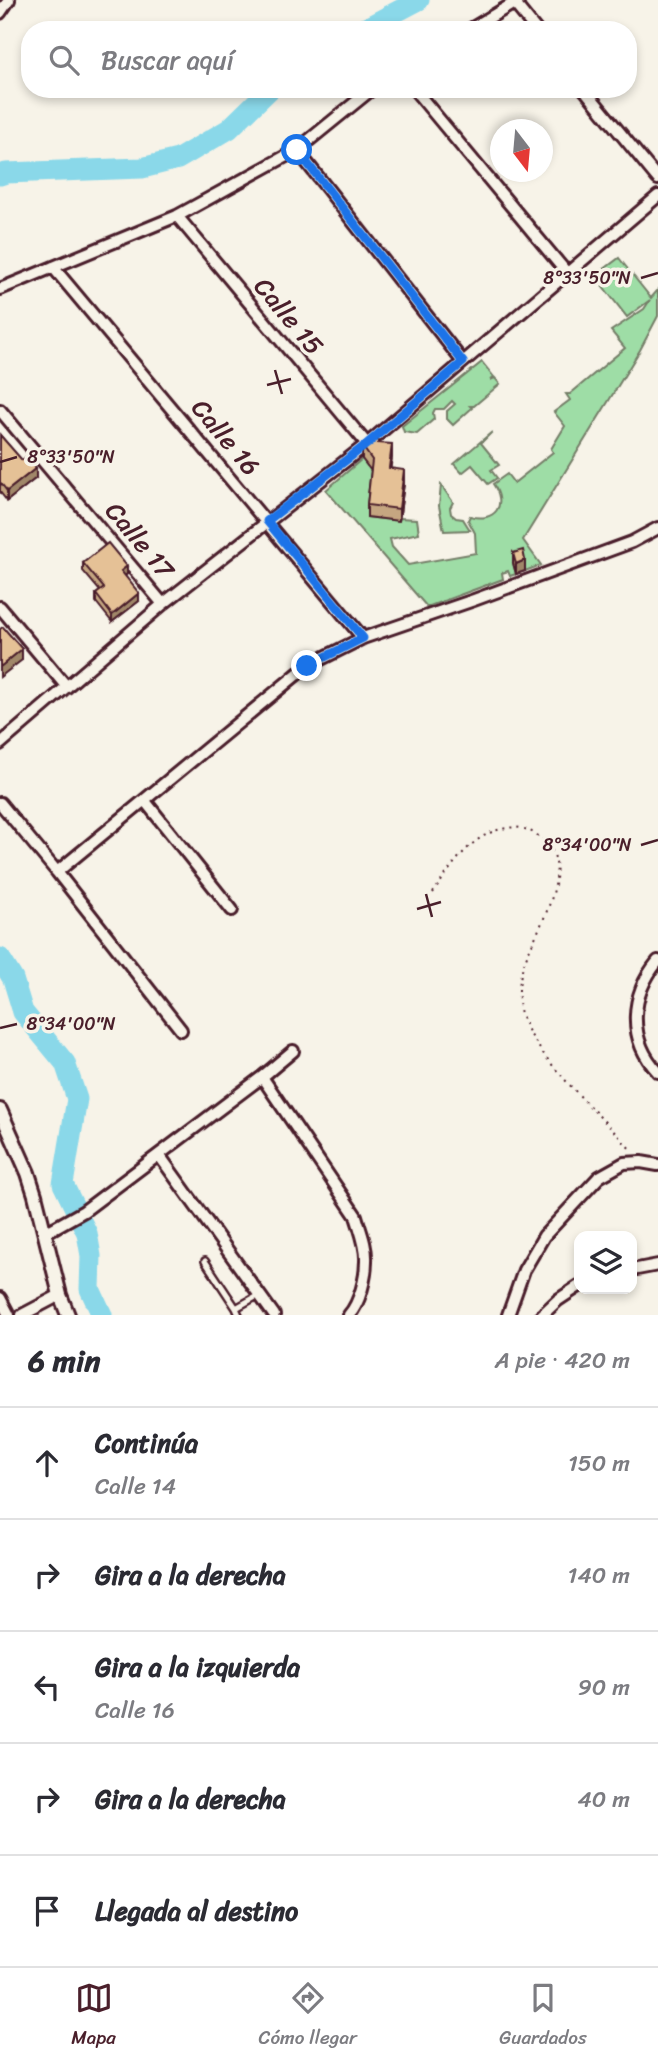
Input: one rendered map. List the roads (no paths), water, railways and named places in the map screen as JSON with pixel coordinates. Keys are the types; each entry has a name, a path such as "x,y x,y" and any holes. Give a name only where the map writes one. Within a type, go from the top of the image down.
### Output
{"street":[{"path":"0,13 9,0"},
{"path":"484,21 517,2 530,21"},
{"path":"0,289 177,216 297,150 362,98"},
{"path":"421,98 566,272"},
{"path":"591,98 658,179"},
{"path":"297,150 463,362"},
{"path":"0,744 163,604 367,444 658,196"},
{"name":"Calle 15","path":"177,216 367,444"},
{"name":"Calle 16","path":"53,267 363,638"},
{"name":"Calle 17","path":"0,410 163,604"},
{"path":"57,872 307,666 363,638 620,546 658,528"},
{"path":"0,607 67,687"},
{"path":"145,801 232,910"},
{"path":"0,803 181,1030"},
{"path":"658,961 640,989 635,1021 639,1042 651,1065 658,1072"},
{"path":"45,1233 84,1212 293,1051"},
{"path":"262,1077 356,1216 363,1236 366,1261 355,1308 349,1315"},
{"path":"0,1110 28,1173 60,1296 68,1315"},
{"path":"159,1155 274,1315"},
{"path":"508,1315 529,1261 556,1221 606,1172 624,1163 658,1165"},
{"path":"637,1269 658,1265"},
{"path":"542,1315 574,1289"},
{"path":"22,1315 60,1296"},
{"path":"0,1298 9,1315"}],"lane":[{"path":"205,1261 238,1312 259,1295"}],"waterway":[{"path":"379,21 419,0"},
{"path":"0,175 142,168 178,159 229,129 261,98"},
{"path":"0,958 13,979 23,1012 65,1063 77,1099 63,1184 87,1233 91,1256 90,1289 102,1315"}]}
